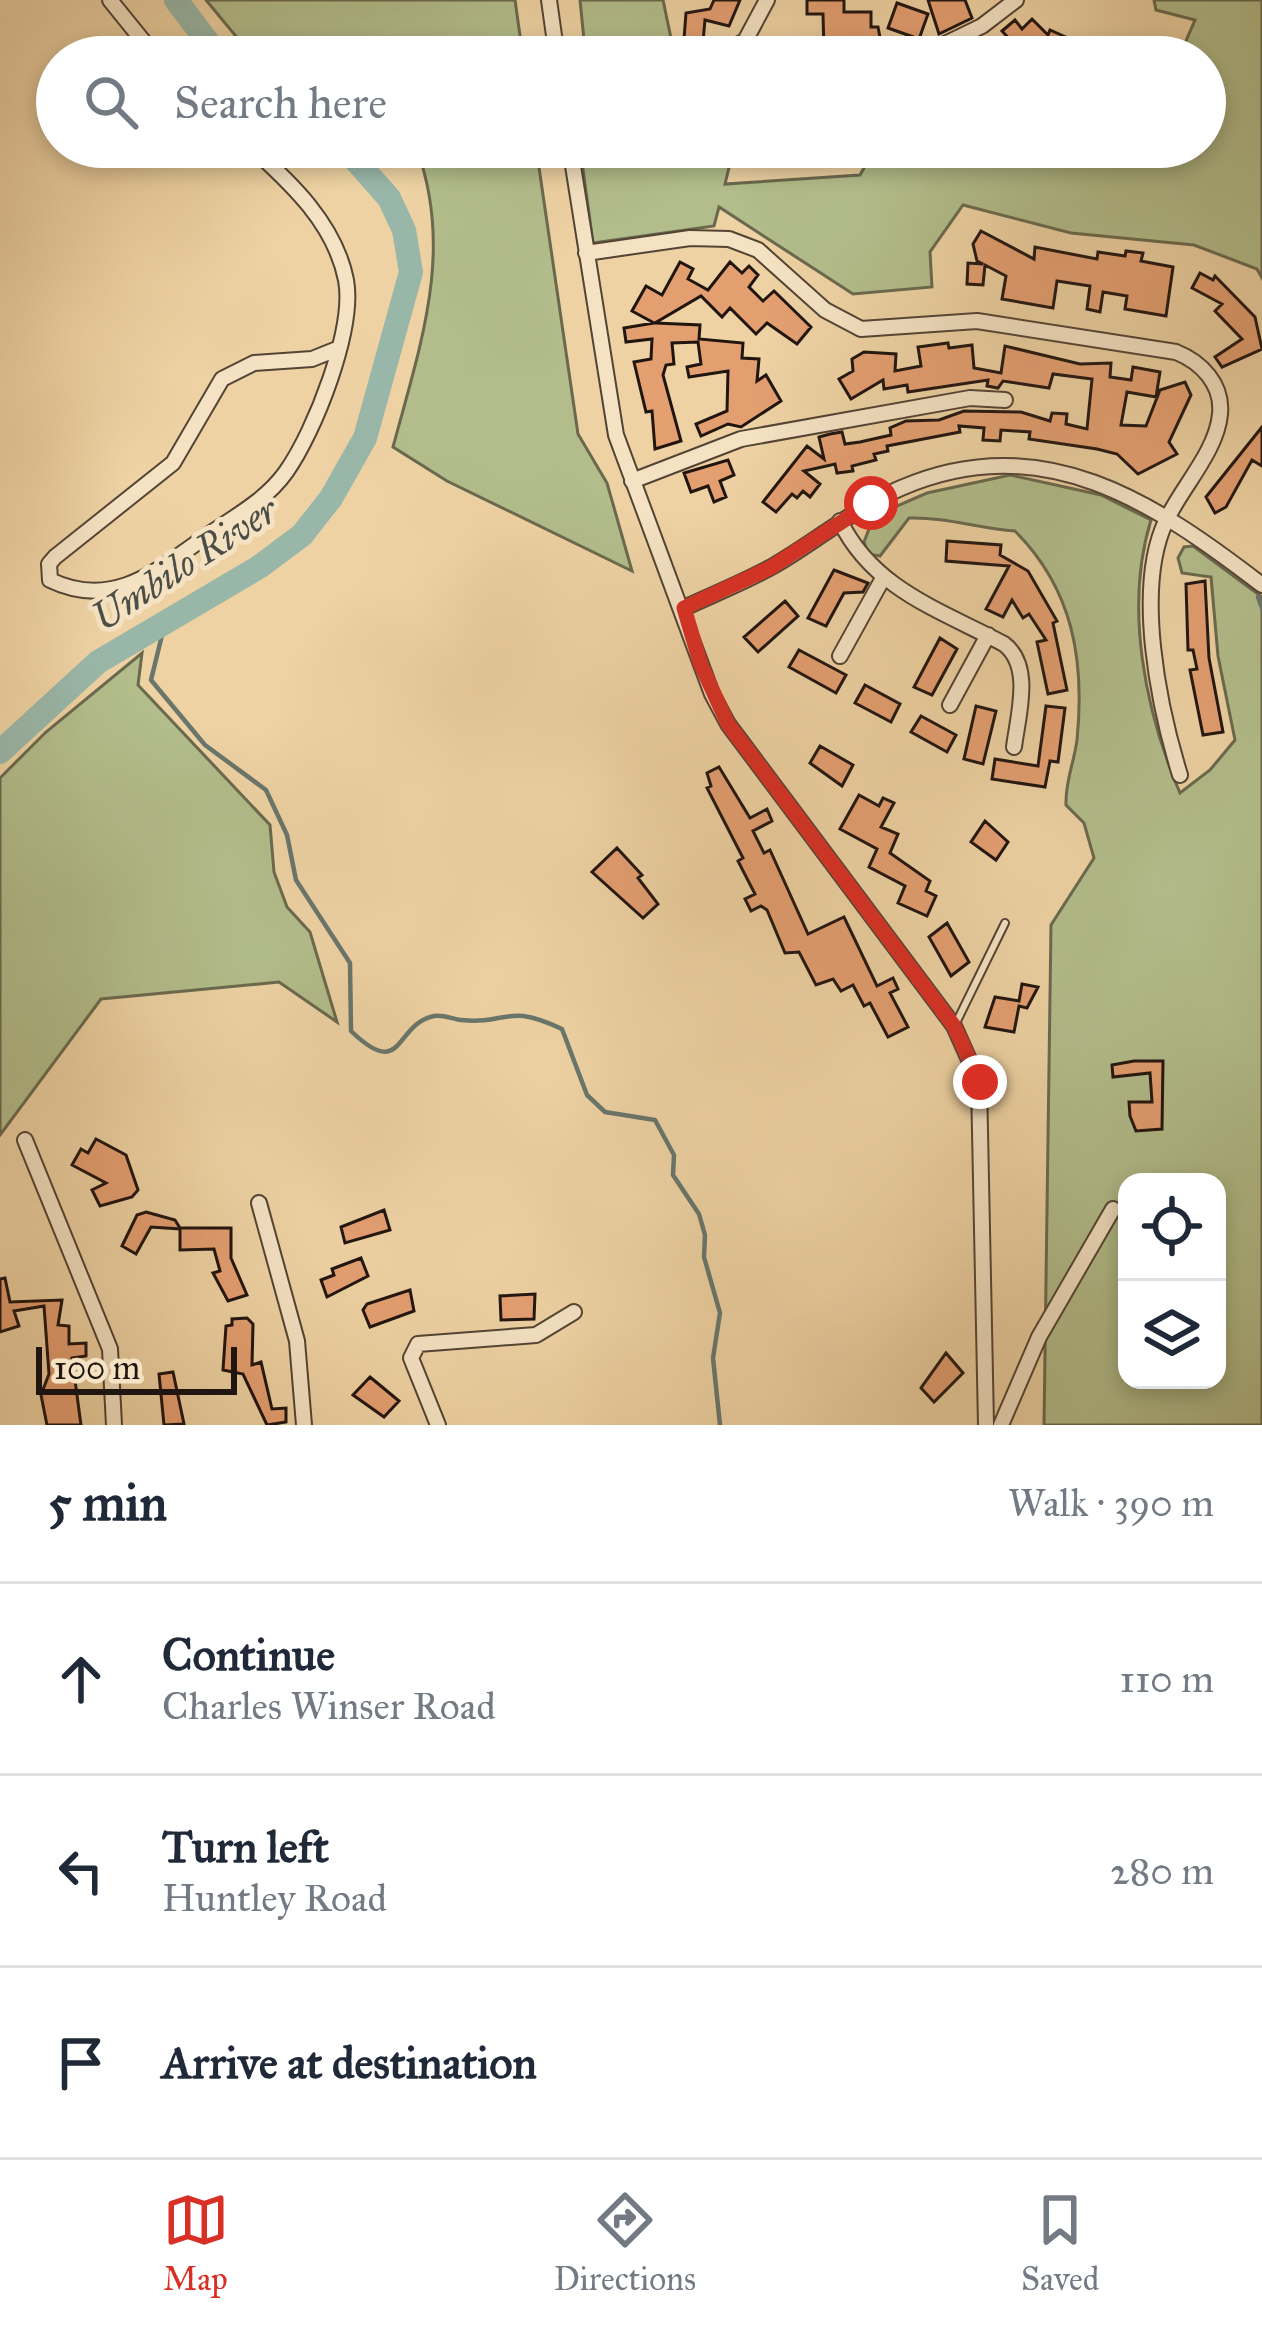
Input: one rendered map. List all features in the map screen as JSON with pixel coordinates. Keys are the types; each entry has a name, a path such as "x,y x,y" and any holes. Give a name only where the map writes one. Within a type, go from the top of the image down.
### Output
{"street":[{"path":"110,0 139,36"},
{"path":"549,0 554,36"},
{"path":"750,36 767,0"},
{"path":"961,36 1016,0"},
{"path":"271,168 314,212 338,256 348,309 337,349 304,440 284,476 260,501 149,579 85,591 50,580 49,564 55,557 173,463 222,379 254,363 312,359 337,349"},
{"path":"573,168 609,406 701,665 728,724 954,1026 980,1082 986,1425"},
{"path":"586,253 690,238 729,239 758,250 825,310 861,328 977,321 1176,352 1197,361 1218,395 1221,412 1207,449 1168,516 1152,578 1159,686 1180,775"},
{"path":"632,481 741,439 970,398 1005,400"},
{"path":"684,608 770,568 840,521 905,486 1012,468 1088,478 1123,490 1168,516 1262,585"},
{"path":"840,521 858,557 882,580 1011,649 1020,666 1014,747"},
{"path":"839,656 882,580"},
{"path":"950,705 988,635"},
{"path":"26,1140 110,1349 114,1425"},
{"path":"259,1203 297,1342 304,1425"},
{"path":"1001,1425 1039,1337 1113,1209"},
{"path":"438,1425 410,1358 418,1344 536,1335 574,1312"}],"lane":[{"path":"954,1026 1005,923"}],"green space":[{"path":"206,0 515,0 520,36 236,36"},
{"path":"580,0 663,0 671,36 584,36"},
{"path":"1154,0 1262,0 1262,278 1257,269 1194,245 1071,233 963,205 930,252 932,287 853,294 719,207 714,226 593,243 583,168 729,168 725,184 860,175 864,168 1226,168 1226,36 1188,36 1195,20 1156,10"},
{"path":"422,168 539,168 578,434 607,483 632,571 447,481 393,447 429,298 433,223"},
{"path":"1010,475 1101,495 1151,520 1139,588 1142,658 1157,728 1180,793 1210,770 1235,740 1218,656 1211,577 1182,573 1178,558 1184,547 1193,546 1262,597 1262,1425 1044,1425 1051,925 1094,858 1084,823 1066,805 1079,710 1071,627 1050,577 1015,531 909,518 880,556 868,554 864,542 874,516 927,493"},
{"path":"142,653 138,685 270,825 274,872 287,907 310,932 337,1022 279,982 101,999 0,1135 0,778 46,732"}],"building":[{"path":"714,0 740,0 729,26 705,20 704,36 684,36 686,13 710,9"},
{"path":"807,0 844,0 844,12 871,12 871,27 878,27 880,36 824,36 823,14 807,14"},
{"path":"928,0 965,0 972,18 939,34"},
{"path":"897,3 928,14 920,36 888,28"},
{"path":"1032,19 1048,35 1050,30 1063,36 1007,36 1002,31 1015,20 1022,29"},
{"path":"981,231 1034,259 1035,247 1097,259 1098,252 1143,253 1141,261 1173,267 1166,316 1125,309 1127,296 1103,292 1100,312 1087,309 1090,286 1057,281 1053,308 1002,299 1006,276 985,265 983,285 967,284 968,263 983,264 977,261 973,244"},
{"path":"680,262 693,269 688,279 708,290 730,262 742,273 749,266 758,275 749,287 763,301 774,291 811,327 797,344 767,323 756,334 730,308 722,317 701,296 655,323 700,325 699,339 743,343 742,358 759,359 757,381 766,375 781,401 741,427 728,424 701,436 696,424 727,411 728,371 689,377 687,367 701,364 698,342 672,343 674,364 666,365 663,375 681,441 655,449 652,411 646,412 634,362 651,359 652,339 626,342 624,328 654,323 632,311 646,286 662,295"},
{"path":"1200,273 1213,280 1215,276 1255,317 1262,349 1222,367 1215,357 1242,339 1215,311 1222,304 1192,288"},
{"path":"948,343 949,348 972,345 974,368 1001,373 1005,346 1080,364 1111,363 1110,377 1131,380 1133,367 1160,372 1156,397 1127,392 1121,425 1146,426 1160,390 1185,382 1191,395 1169,442 1177,454 1138,474 1117,454 1029,439 1030,432 1001,430 1000,441 983,440 984,428 959,426 960,432 887,446 888,451 874,454 876,460 852,466 853,471 837,473 835,464 804,471 820,484 810,497 803,491 797,498 792,494 776,512 763,502 807,446 824,459 819,437 830,434 842,432 845,444 860,442 891,435 890,428 906,421 939,420 964,411 1021,412 1050,421 1052,413 1067,414 1066,424 1087,429 1092,379 1053,374 1049,388 1003,381 998,388 987,386 988,380 908,392 907,385 884,389 883,380 851,399 839,379 853,371 852,359 864,352 896,354 895,371 921,366 918,347"},
{"path":"1262,427 1262,466 1252,460 1226,507 1215,513 1206,497"},
{"path":"728,460 734,475 720,481 726,497 714,502 708,486 691,492 684,473"},
{"path":"947,541 1001,545 1000,555 1028,571 1057,621 1053,623 1067,690 1048,694 1037,642 1046,640 1029,614 1023,618 1012,600 1003,617 986,609 1009,566 946,561"},
{"path":"834,570 868,583 863,592 844,593 826,626 808,618"},
{"path":"1205,581 1209,658 1223,732 1203,735 1190,670 1197,669 1193,650 1188,650 1186,584"},
{"path":"785,601 798,616 758,652 744,637"},
{"path":"940,638 957,649 932,695 914,687"},
{"path":"799,650 846,675 836,693 789,667"},
{"path":"865,685 900,704 891,722 855,703"},
{"path":"976,706 996,711 983,764 964,759"},
{"path":"1046,706 1065,708 1058,762 1050,761 1045,787 992,779 995,759 1038,766"},
{"path":"921,716 956,735 947,752 911,732"},
{"path":"820,746 853,765 842,786 810,763"},
{"path":"719,767 750,818 767,809 772,821 753,831 764,853 770,850 808,934 844,917 877,986 893,978 898,989 890,993 908,1027 888,1037 870,1003 864,1006 853,985 841,991 833,979 816,985 799,952 785,953 767,910 761,906 751,911 745,899 755,894 738,861 743,858 707,788 711,786 707,773"},
{"path":"859,795 879,806 883,798 894,803 881,827 898,834 890,853 930,881 926,891 936,896 927,916 898,903 905,886 869,867 877,849 840,829"},
{"path":"985,821 1008,842 996,860 971,842"},
{"path":"617,848 642,875 638,878 658,904 643,918 592,872"},
{"path":"947,923 969,962 951,976 929,937"},
{"path":"1022,984 1038,987 1027,1008 1019,1006 1014,1032 985,1027 995,997 1019,1001"},
{"path":"1163,1061 1162,1129 1136,1131 1130,1116 1129,1102 1152,1102 1150,1073 1113,1077 1112,1065"},
{"path":"96,1139 126,1155 138,1190 132,1197 100,1206 92,1190 106,1183 72,1165 81,1149 88,1153"},
{"path":"384,1210 390,1230 345,1243 341,1227"},
{"path":"146,1212 175,1220 180,1228 231,1228 231,1258 247,1295 228,1301 213,1273 220,1271 214,1249 180,1250 180,1229 151,1227 136,1254 122,1246 137,1215"},
{"path":"361,1258 368,1276 327,1297 321,1280 334,1275 332,1269"},
{"path":"5,1278 10,1302 62,1300 58,1325 69,1326 69,1344 86,1343 86,1356 72,1358 81,1425 47,1425 41,1395 49,1374 44,1306 14,1311 19,1326 0,1332 0,1279"},
{"path":"410,1290 414,1311 370,1327 363,1310 367,1304"},
{"path":"535,1294 534,1319 501,1320 500,1296"},
{"path":"247,1318 253,1324 252,1365 261,1362 272,1409 286,1408 286,1422 267,1425 243,1374 223,1370 226,1326 232,1325 232,1319"},
{"path":"946,1353 963,1373 934,1402 921,1388"},
{"path":"173,1372 184,1424 164,1425 159,1374"},
{"path":"370,1377 399,1401 384,1417 353,1395"}],"waterway":[{"name":"Umbilo River","path":"176,0 203,36"},
{"name":"Umbilo River","path":"0,752 98,662 259,567 302,535 331,498 365,438 411,272 404,230 389,198 363,168"},
{"path":"1258,597 1262,608"},
{"path":"165,623 151,680 205,745 266,790 287,835 296,880 350,963 351,1031 368,1045 390,1051 421,1021 434,1016 477,1021 518,1016 543,1021 562,1029 587,1095 605,1112 655,1120 674,1155 673,1175 699,1214 705,1235 704,1257 720,1313 713,1358 720,1425"}],"route":[{"path":"871,503 770,568 684,608 701,665 728,724 954,1026 980,1082"}]}
